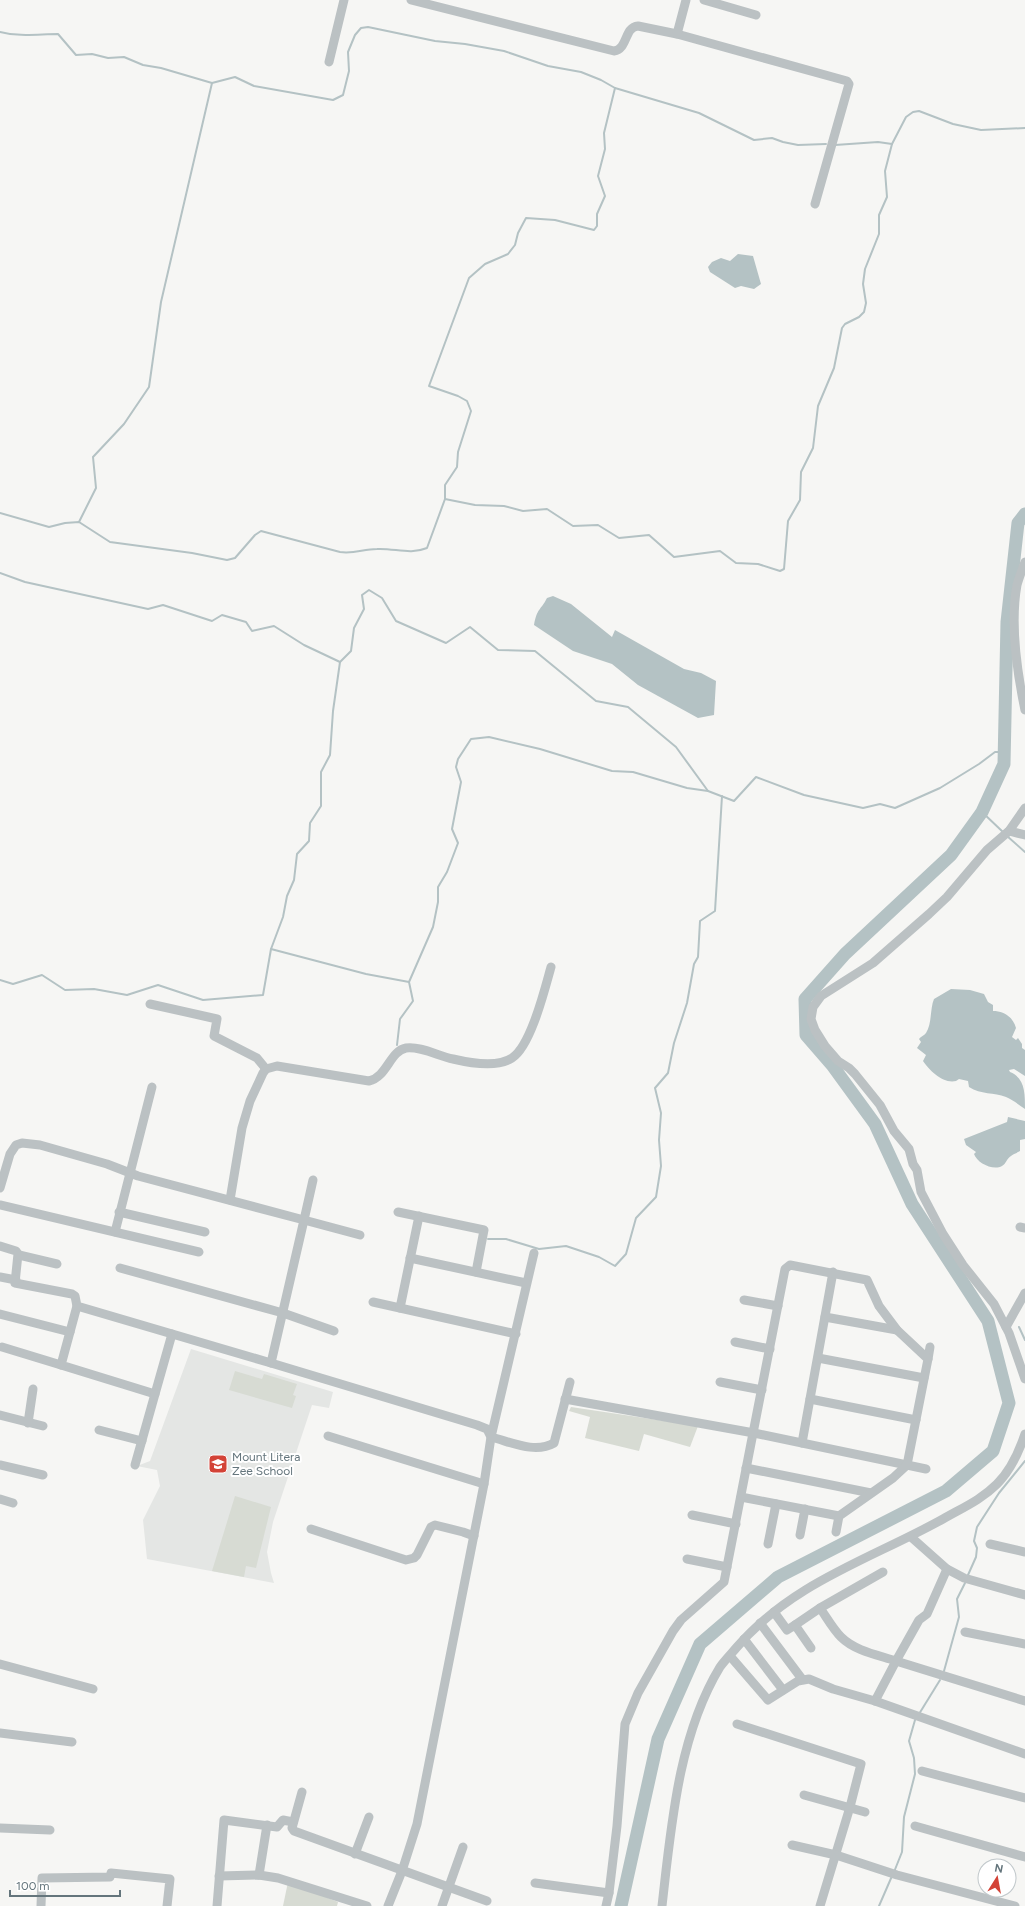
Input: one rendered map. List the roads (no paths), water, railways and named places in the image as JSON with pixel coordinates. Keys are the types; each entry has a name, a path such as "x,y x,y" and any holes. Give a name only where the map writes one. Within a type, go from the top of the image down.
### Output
{"street":[{"path":"329,62 344,0"},
{"path":"411,0 614,52 621,48 630,30 634,27 677,34 848,82 845,102 815,204"},
{"path":"677,34 686,0"},
{"path":"704,0 756,16"},
{"path":"1025,562 1017,585 1014,613 1021,660 1025,710"},
{"path":"1016,601 1025,604"},
{"path":"1025,808 1006,832 987,850 947,897 929,914 873,963 821,996 813,1007 811,1019 815,1030 825,1046 838,1061 855,1074 880,1105 894,1131 909,1149 913,1164 917,1170 921,1192 943,1234 962,1265 994,1304 1006,1327 1025,1379"},
{"path":"1006,832 1025,835"},
{"path":"230,1200 242,1128 250,1101 261,1076 266,1069 277,1066 369,1081 375,1080 380,1076 399,1050 406,1048 417,1049 454,1060 487,1064 504,1062 513,1057 520,1050 525,1040 538,1010 550,967"},
{"path":"150,1004 217,1019 214,1036 257,1058 266,1069"},
{"path":"115,1232 152,1087"},
{"path":"0,1188 2,1175 10,1154 16,1145 22,1143 40,1145 62,1150 131,1174 360,1234"},
{"path":"271,1363 313,1180"},
{"path":"0,1205 199,1252"},
{"path":"119,1212 206,1232"},
{"path":"398,1212 484,1230 476,1272"},
{"path":"400,1308 419,1216"},
{"path":"0,1246 16,1251 19,1255 57,1264"},
{"path":"388,1906 402,1871 417,1824 492,1437 534,1253"},
{"path":"19,1255 15,1283 72,1294 75,1296 77,1306 61,1365"},
{"path":"410,1258 526,1283"},
{"path":"606,1906 609,1892 625,1724 628,1712 673,1631 681,1620 724,1582 785,1269 787,1266 793,1265 833,1272 869,1281 879,1306 897,1330 928,1359"},
{"path":"120,1268 283,1313 334,1330"},
{"path":"802,1443 833,1272"},
{"path":"0,1277 16,1280"},
{"path":"1006,1327 1025,1293"},
{"path":"744,1300 778,1306"},
{"path":"373,1302 516,1334"},
{"path":"77,1306 477,1425 486,1429 492,1437 532,1448 546,1448 554,1443 570,1382"},
{"path":"0,1314 70,1332"},
{"path":"826,1317 897,1330"},
{"path":"135,1465 172,1334"},
{"path":"735,1342 770,1348"},
{"path":"2,1347 155,1394"},
{"path":"836,1532 839,1516 892,1478 906,1464 930,1347"},
{"path":"818,1358 924,1378"},
{"path":"720,1382 762,1390"},
{"path":"28,1422 33,1389"},
{"path":"565,1399 754,1433 926,1469"},
{"path":"810,1399 916,1420"},
{"path":"0,1416 43,1426"},
{"path":"99,1430 142,1441"},
{"path":"662,1906 675,1809 686,1751 702,1704 721,1666 760,1623 822,1579 911,1537 976,1501 997,1484 1011,1466 1025,1434"},
{"path":"328,1436 484,1484"},
{"path":"0,1465 43,1475"},
{"path":"746,1468 871,1493"},
{"path":"741,1496 839,1516"},
{"path":"0,1499 12,1502"},
{"path":"768,1544 776,1504"},
{"path":"800,1535 805,1509"},
{"path":"692,1515 736,1524"},
{"path":"311,1529 406,1560 414,1558 417,1555 431,1527 435,1526 456,1530 474,1536"},
{"path":"911,1537 947,1569 968,1580 1025,1595"},
{"path":"990,1544 1025,1552"},
{"path":"687,1559 727,1567"},
{"path":"875,1701 919,1620 927,1614 947,1569"},
{"path":"774,1612 787,1630 820,1608 883,1572"},
{"path":"820,1608 837,1632 846,1641 859,1648 1025,1701"},
{"path":"760,1623 802,1679"},
{"path":"795,1626 811,1648"},
{"path":"965,1632 1025,1644"},
{"path":"744,1639 783,1690"},
{"path":"730,1656 767,1700 771,1700 783,1690 802,1679 809,1679 833,1689 875,1701 1025,1754"},
{"path":"0,1664 93,1689"},
{"path":"737,1724 861,1764 823,1905"},
{"path":"0,1733 72,1742"},
{"path":"922,1771 1025,1798"},
{"path":"302,1792 293,1822 292,1828 294,1831 487,1901"},
{"path":"804,1795 865,1812"},
{"path":"355,1854 369,1817"},
{"path":"217,1906 224,1820 277,1826 283,1820 293,1822"},
{"path":"260,1876 267,1825"},
{"path":"916,1826 1025,1857"},
{"path":"0,1828 50,1830"},
{"path":"792,1845 836,1855 897,1875 1015,1906"},
{"path":"442,1906 463,1847"},
{"path":"41,1906 42,1878 110,1877 111,1873 170,1879 167,1906"},
{"path":"219,1876 260,1876 296,1882 367,1906"},
{"path":"535,1883 609,1892"}],"waterway":[{"path":"0,32 22,35 58,34 76,55 92,54 108,58 124,57 143,65 161,68 212,83 235,77 254,86 333,100 343,95 349,71 348,52 355,35 361,28 368,27 435,41 465,44 504,51 548,66 581,72 601,80 615,88 699,113 754,140 772,138 798,145 826,144"},
{"path":"79,522 96,488 93,457 124,424 149,387 161,302 212,83"},
{"path":"445,499 445,485 457,467 458,452 471,411 467,401 458,396 429,386 469,278 485,264 508,254 515,245 518,233 526,218 555,220 594,230 597,226 597,214 605,196 598,176 605,149 604,133 615,88"},
{"path":"0,513 49,527 65,523 79,522 110,542 192,553 227,560 235,558 255,535 261,531 340,552 377,549 408,551 421,550 427,548 445,499 475,505 504,506 523,511 547,509 573,526 598,525 619,538 649,535 674,557 720,551 736,563 758,564 780,571 784,569 788,521 800,500 801,472 813,448 818,406 834,368 842,328 845,324 859,317 864,312 866,303 863,284 865,269 879,234 879,215 887,197 885,171 892,144 906,117 913,112 919,111 953,124 981,130 1025,128"},
{"path":"835,145 878,142 892,144"},
{"path":"621,1906 658,1739 700,1644 778,1577 946,1491 993,1451 1009,1403 988,1321 912,1204 875,1124 832,1065 806,1035 805,999 845,954 951,855 982,812 1004,764 1007,622 1018,523 1025,514"},
{"path":"0,573 25,582 148,609 163,605 212,621 222,615 246,622 252,631 274,626 304,645 340,662 351,651 354,628 364,609 362,595 369,590 382,598 396,621 446,643 470,627 498,650 535,651 596,701 628,707 676,747 708,791 734,801 756,777 804,795 863,808 880,804 895,808 940,788 979,764 995,752 1004,752"},
{"path":"0,980 13,984 42,975 65,990 94,989 127,995 158,985 203,1000 263,995 271,949 283,917 287,896 294,880 297,854 309,841 310,823 321,806 321,772 330,755 333,711 340,662"},
{"path":"409,982 433,927 438,902 438,887 447,872 458,843 452,829 461,782 456,767 458,759 471,739 489,737 540,749 612,771 633,772 687,788 708,791"},
{"path":"488,1239 506,1239 539,1249 566,1246 599,1257 615,1266 626,1254 636,1218 656,1197 661,1166 659,1140 661,1113 655,1088 668,1073 674,1043 687,1003 694,964 698,957 700,921 715,911 722,796"},
{"path":"982,812 1004,833"},
{"path":"1007,836 1025,852"},
{"path":"271,949 366,974 409,982 413,1001 400,1019 397,1045"},
{"path":"1019,1327 1025,1340"},
{"path":"968,1575 976,1557 977,1548 974,1541 977,1527 999,1493 1025,1461"},
{"path":"944,1671 959,1617 957,1599 965,1583"},
{"path":"919,1714 940,1680"},
{"path":"894,1872 902,1852 904,1817 915,1774 914,1758 909,1741 915,1720"},
{"path":"879,1906 892,1876"}],"place":[{"name":"Mount Litera Zee School","path":"218,1464"}]}
